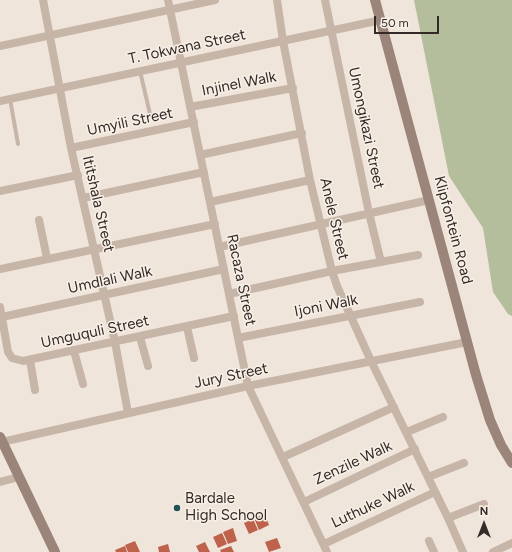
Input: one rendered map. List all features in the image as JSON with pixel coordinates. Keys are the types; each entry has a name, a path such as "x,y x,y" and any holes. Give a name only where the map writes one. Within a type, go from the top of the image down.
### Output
{"street":[{"name":"Ititshala Street","path":"43,0 72,148 115,342 128,413"},
{"name":"Racaza Street","path":"168,0 248,386 326,548"},
{"path":"0,46 215,0"},
{"name":"Anele Street","path":"277,0 283,41 310,180 320,225 337,286 352,315 371,360 464,552"},
{"name":"Umongikazi Street","path":"325,0 369,213 381,262"},
{"name":"Klipfontein Road","path":"375,0 467,342 490,420 501,445 512,463"},
{"name":"T. Tokwana Street","path":"0,100 381,20"},
{"name":"Injinel Walk","path":"190,107 293,88"},
{"name":"Umyili Street","path":"72,148 194,122"},
{"path":"200,155 302,133"},
{"path":"83,198 204,172"},
{"path":"0,191 78,175"},
{"path":"210,202 310,180"},
{"path":"219,246 429,200"},
{"path":"39,220 47,258"},
{"path":"0,269 215,224"},
{"path":"229,294 332,271 418,255"},
{"name":"Umdlali Walk","path":"2,316 224,269"},
{"name":"Ijoni Walk","path":"238,338 420,302"},
{"name":"Umguquli Street","path":"0,307 8,352 12,358 18,360 30,360 234,316"},
{"path":"187,327 194,358"},
{"path":"140,337 148,366"},
{"name":"Jury Street","path":"1,439 371,360 467,342"},
{"path":"74,351 83,384"},
{"path":"30,360 35,390"},
{"path":"283,457 394,407"},
{"path":"407,432 443,417"},
{"path":"1,439 55,552"},
{"name":"Zenzile Walk","path":"304,502 415,449"},
{"path":"428,477 464,463"},
{"path":"0,482 19,477"},
{"name":"Luthuke Walk","path":"326,548 435,492"},
{"path":"448,518 484,504"},
{"path":"428,541 434,552"},
{"path":"493,552 512,543"}],"lane":[{"path":"140,71 150,114"},
{"path":"10,98 18,144"}],"green space":[{"path":"414,0 512,0 512,316 508,314 493,292 483,228 449,176"}],"building":[{"path":"265,514 269,525 259,530 254,518"},
{"path":"253,519 258,530 249,534 244,523"},
{"path":"233,528 237,541 228,544 223,532"},
{"path":"222,533 227,544 218,548 213,537"},
{"path":"277,538 281,548 269,552 265,542"},
{"path":"135,541 140,552 128,552 125,545"},
{"path":"205,542 210,552 199,552 196,546"},
{"path":"168,544 170,552 159,552 158,547"},
{"path":"125,546 127,552 116,552 115,550"},
{"path":"231,546 234,552 221,552 220,550"}],"place":[{"name":"Bardale High School","path":"177,508"}]}
